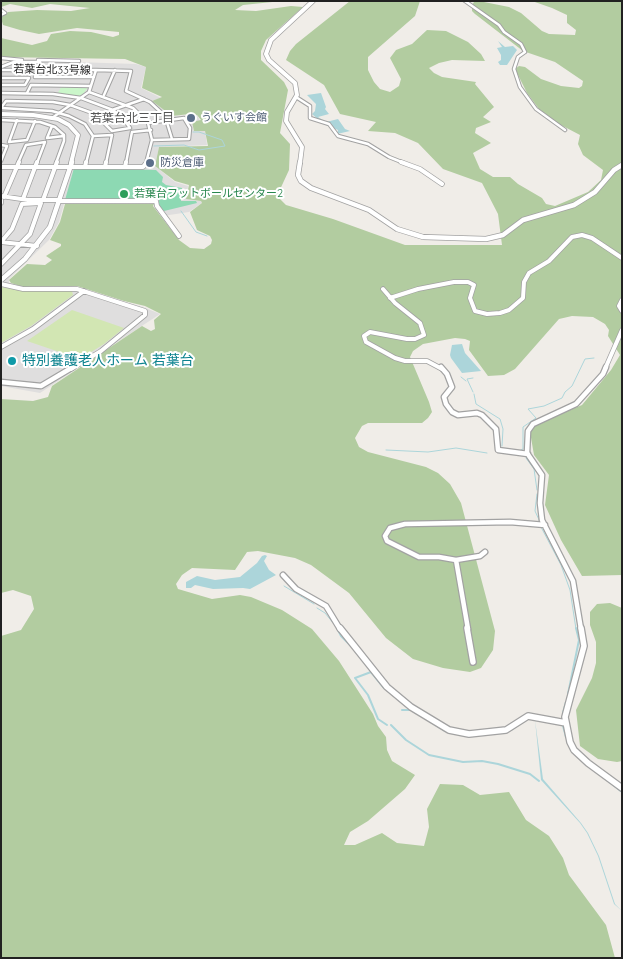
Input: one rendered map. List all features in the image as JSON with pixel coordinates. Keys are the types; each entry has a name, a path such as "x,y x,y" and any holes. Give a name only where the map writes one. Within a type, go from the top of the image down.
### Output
{"street":[{"path":"313,1 272,40 266,54 269,60 295,83 296,97 287,112 286,121 302,147 298,175 301,181 311,188 369,210 403,232 423,237 486,239 503,235 523,220 565,210 595,192 614,170 622,165"},
{"path":"465,1 499,25 504,32 521,44 525,52 518,57 514,69 520,87 536,109 565,130"},
{"path":"1,10 5,13 1,15"},
{"path":"1,58 79,61"},
{"path":"1,68 14,62 40,62 34,77 94,77"},
{"name":"若葉台北33号線","path":"1,68 96,70 89,92 44,123"},
{"path":"96,70 131,71 126,91 144,99 159,109 167,120 172,139"},
{"path":"104,95 114,70"},
{"path":"1,78 29,78 25,85 1,85"},
{"path":"27,93 32,85 91,86"},
{"path":"1,167 143,167 146,165 152,140 148,123 128,105 104,95 89,92"},
{"path":"1,98 2,93 58,94 81,98 112,110 123,118 130,129 112,131 95,114 70,105 53,102 4,102 1,108 42,109 60,112 85,124 93,136 85,167"},
{"path":"296,97 310,106 310,118 329,124 338,136 368,144 390,157 420,169 442,184"},
{"path":"112,110 144,99"},
{"path":"1,114 33,115 50,118 69,125 78,135 70,168 50,226 37,246 1,280"},
{"path":"148,123 185,118 190,128 190,139 152,140"},
{"path":"1,120 44,123 60,130 64,136 64,141 43,200"},
{"path":"17,120 9,142 26,141 35,121"},
{"path":"52,126 47,138 64,136"},
{"path":"126,167 132,133 151,130"},
{"path":"93,136 112,135 105,167"},
{"path":"23,199 45,142 26,144 2,199 156,202 156,206 178,236"},
{"path":"1,145 7,146 1,161"},
{"path":"1,242 14,224 22,204 41,204 34,226 22,244 1,264"},
{"path":"390,298 418,289 454,282 468,282 474,285 470,298 475,311 487,314 500,313 509,310 523,298 524,282 529,273 549,261 572,237 587,236 622,258"},
{"path":"1,242 37,246"},
{"path":"1,284 22,289 65,287 84,291 145,311 145,315 101,351 41,386 1,382"},
{"path":"383,289 390,298 420,323 424,335 421,338 407,339 370,332 364,336 366,342 395,358 405,361 427,361 441,367 447,374 452,387 444,397 446,404 452,412 458,415 477,413 482,415 494,424 498,450 528,454"},
{"path":"1,347 32,329 84,291"},
{"path":"622,300 619,306 622,311"},
{"path":"622,330 616,340 606,371 583,398 576,404 533,424 529,427 528,431 528,454 542,475 540,513 572,581 584,646 565,717 566,723 574,750 588,763 622,788"},
{"path":"485,552 480,556 456,560 439,557 419,557 387,541 387,530 396,525 405,524 510,522 545,525"},
{"path":"456,560 472,662"},
{"path":"283,575 296,589 326,606 336,618 344,634 387,687 412,707 449,730 469,734 506,730 528,716 566,723"}],"shaded area":[{"path":"14,60 136,64 146,67 141,88 161,98 152,101 172,116 197,115 200,121 192,122 194,131 205,131 207,145 159,147 155,166 175,182 188,186 186,199 201,201 202,203 189,212 163,216 154,203 64,204 59,222 49,240 9,279 9,284 23,287 69,286 143,307 160,314 40,393 1,386 1,65"}],"green space":[{"path":"1,1 282,1 243,5 235,10 256,11 291,6 303,7 266,40 261,51 261,60 284,82 288,90 280,133 290,144 289,170 277,196 286,205 333,219 405,245 502,245 498,214 482,183 443,169 418,143 395,133 368,131 376,122 340,114 324,85 286,60 290,51 296,44 350,1 420,1 415,16 368,57 368,70 374,82 380,89 390,92 399,86 401,79 390,58 396,50 412,44 427,30 446,31 468,42 481,54 485,61 452,60 429,68 442,77 476,82 475,84 494,107 483,117 491,122 476,128 475,133 491,143 473,153 480,169 493,177 510,177 542,198 546,204 555,206 588,192 601,180 603,170 583,155 578,144 580,135 559,124 539,109 527,93 515,69 519,66 525,67 541,79 561,86 579,88 582,86 583,81 555,62 523,51 475,14 472,11 472,5 474,2 484,2 509,7 521,13 542,31 549,34 575,35 576,30 567,23 567,15 532,1 622,1 622,575 582,576 561,540 545,505 549,475 534,455 530,432 536,424 582,405 611,370 620,355 608,336 609,330 605,324 593,317 572,316 559,319 515,369 504,375 488,376 469,350 470,341 465,339 455,338 423,344 413,351 410,357 432,412 428,418 422,423 368,423 362,426 355,438 359,447 368,452 426,467 438,473 450,484 461,503 495,631 493,650 481,668 470,672 443,668 413,659 386,638 349,593 311,565 295,558 258,551 247,552 235,570 192,568 182,575 176,584 178,589 212,599 240,595 251,597 282,610 312,629 339,661 373,714 378,726 386,737 387,750 392,761 415,775 405,789 368,821 350,832 344,845 355,845 382,833 397,843 424,846 429,827 427,809 440,784 463,785 480,795 509,792 526,820 549,836 563,858 569,875 606,925 615,958 1,958 1,636 21,630 34,609 31,596 13,590 1,593 1,399 33,401 48,397 52,386 142,326 151,331 155,329 154,320 161,314 145,306 77,286 23,287 11,283 9,280 27,264 45,265 52,260 46,256 61,246 61,244 50,240 60,222 65,204 154,204 153,206 179,240 190,248 204,249 211,244 212,240 210,236 197,230 190,212 202,203 201,201 186,199 189,185 175,181 155,166 159,147 208,146 205,131 194,131 192,122 201,120 197,115 172,116 152,101 162,97 142,88 146,67 125,59 1,57 1,38 32,45 47,41 51,34 70,31 91,32 113,37 119,35 119,32 77,28 39,34 20,30 3,25 1,18 8,12 37,10 71,11 90,8 50,4 32,8 10,4 1,7"},
{"path":"62,86 88,87 78,97 57,94"},
{"name":"若葉台フットボールセンター2","path":"74,168 156,170 163,177 162,182 166,185 182,188 181,201 196,201 197,203 164,211 158,205 159,200 65,200"},
{"path":"1,287 23,291 72,291 73,295 31,326 1,343"},
{"path":"72,310 124,328 104,344 80,359 27,341"},
{"path":"610,603 622,608 622,761 617,762 598,759 580,746 576,710 592,678 596,663 596,642 590,625 590,612 597,604"}],"water":[{"path":"498,41 505,47 513,46 517,50 507,65 500,65 498,62 501,60 501,55 497,48 502,47"},
{"path":"321,93 325,109 329,114 318,117 326,122 338,119 345,129 350,131 337,134 338,130 323,124 312,114 315,111 316,104 307,95"},
{"path":"462,344 465,353 481,371 462,373 451,358 452,345"},
{"path":"265,555 267,556 264,561 269,570 276,575 250,589 213,589 195,585 191,588 186,588 186,582 197,576 215,580 240,577"},
{"path":"535,720 543,779 588,833 599,856 615,904 622,911 614,904 598,856 587,833 541,780"}],"waterway":[{"path":"154,146 184,145 199,150 225,146 222,140 199,132 193,132"},
{"path":"181,211 196,232 207,236"},
{"path":"519,451 523,449 523,427 536,418 528,409 544,406 562,398 565,392 572,386 585,359 594,358"},
{"path":"461,377 466,381"},
{"path":"473,378 467,379 473,392"},
{"path":"474,394 476,404 500,419 503,429 502,446"},
{"path":"540,418 545,416"},
{"path":"386,450 428,452 456,448 487,453"},
{"path":"526,458 534,469 537,490"},
{"path":"537,494 535,511 540,522"},
{"path":"541,527 561,565 570,590 576,629"},
{"path":"284,586 314,604"},
{"path":"317,608 325,613 334,624"},
{"path":"337,628 341,636 352,647"},
{"path":"568,694 579,640 576,628"},
{"path":"384,688 371,672 355,678 368,695 378,719 387,725"},
{"path":"563,713 566,702"},
{"path":"402,710 412,710"},
{"path":"429,721 445,731"},
{"path":"511,730 520,724"},
{"path":"391,725 406,740 429,755 463,762 482,761 498,764 530,774 539,781"},
{"path":"563,726 566,737"},
{"path":"577,756 622,792"}],"place":[{"name":"うぐいす会館","path":"191,118"},
{"name":"防災倉庫","path":"150,163"},
{"name":"若葉台フットボールセンター2","path":"124,194"},
{"name":"特別養護老人ホーム 若葉台","path":"12,361"}],"district":[{"name":"若葉台北三丁目","path":"132,118"}]}
